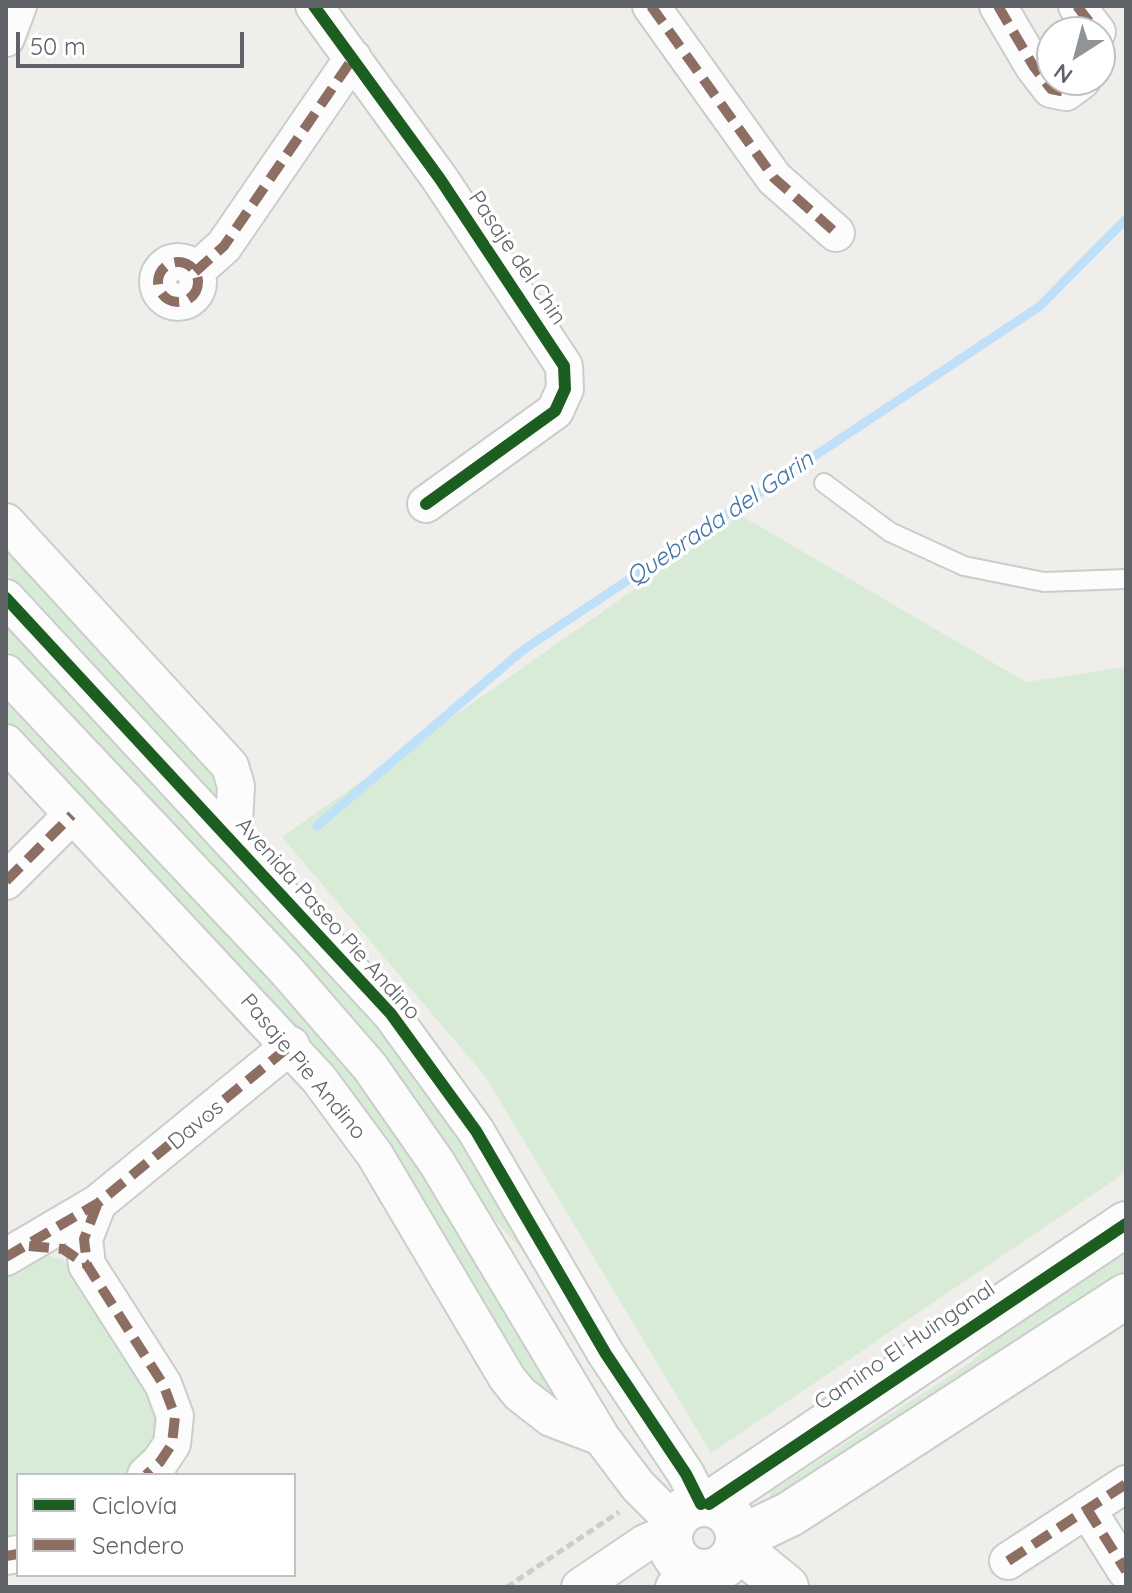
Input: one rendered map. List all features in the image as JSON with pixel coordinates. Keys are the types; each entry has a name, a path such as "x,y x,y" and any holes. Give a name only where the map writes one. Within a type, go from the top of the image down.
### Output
{"street":[{"path":"6,38 18,6"},
{"name":"Pasaje del Chin","path":"314,6 560,355 566,377 562,400 555,411 426,504"},
{"path":"651,6 774,178 836,233"},
{"path":"998,6 1036,66"},
{"path":"195,272 224,246 353,58"},
{"path":"6,522 230,766 236,786 233,843"},
{"name":"Avenida Paseo Pie Andino","path":"6,598 341,956 437,1074 498,1167 606,1354 686,1474 689,1516"},
{"path":"6,673 286,970 370,1067 437,1163 601,1437 638,1486 689,1516 727,1513 733,1520 711,1567"},
{"name":"Pasaje Pie Andino","path":"6,743 291,1045 375,1155 507,1378 520,1394 551,1418 601,1437"},
{"path":"6,881 72,815"},
{"name":"Davos","path":"14,1252 98,1203 291,1045"},
{"path":"87,1265 84,1239 98,1203"},
{"name":"Camino El Huinganal","path":"580,1587 1126,1224"},
{"name":"Davos","path":"14,1252 50,1245 63,1249 87,1265 171,1399 175,1430 172,1444 148,1473"},
{"path":"711,1567 1126,1296"},
{"path":"1008,1561 1126,1484"},
{"path":"1087,1509 1126,1571"},
{"path":"689,1516 676,1556 786,1587"}],"lane":[{"path":"824,483 890,532 964,566 1044,582 1126,579"}],"path":[{"path":"507,1587 624,1508"}],"green space":[{"path":"740,515 1026,682 1126,667 1126,1172 711,1453 485,1076 282,837"},
{"path":"6,538 217,766 226,811 6,573"},
{"path":"6,625 233,867 332,966 410,1065 479,1164 638,1434 611,1396 525,1253 488,1213 441,1136 398,1075 6,648"},
{"path":"6,699 304,1011 409,1145 561,1403 535,1391 414,1184 370,1117 290,1020 115,841 6,721"},
{"path":"1126,1244 1126,1271 774,1500 769,1493 971,1362 1019,1318"},
{"path":"44,1254 64,1260 147,1385 157,1411 158,1441 128,1473 16,1473 16,1542 6,1545 6,1275"}],"waterway":[{"name":"Quebrada del Garin","path":"317,826 523,650 1040,306 1126,219"}],"marked path":[{"path":"651,6 774,178 836,233"},
{"path":"998,6 1036,70"},
{"path":"1077,6 1085,16"},
{"path":"195,272 224,246 353,58"},
{"path":"178,262 192,268 198,282 192,296 178,302 164,296 158,282 164,268 178,262"},
{"path":"6,881 72,815"},
{"path":"6,1257 98,1203 291,1045"},
{"path":"97,1205 84,1239 87,1265 163,1384 175,1416 172,1444 148,1473"},
{"path":"29,1246 63,1249 87,1265"},
{"path":"1008,1561 1126,1484"},
{"path":"1087,1509 1126,1571"},
{"path":"6,1556 16,1554"}],"cycle path":[{"path":"314,6 440,179 564,366 565,389 555,411 426,504"},
{"path":"6,598 391,1014 476,1131 606,1354 686,1474 701,1504"},
{"path":"709,1504 1126,1224"}]}
